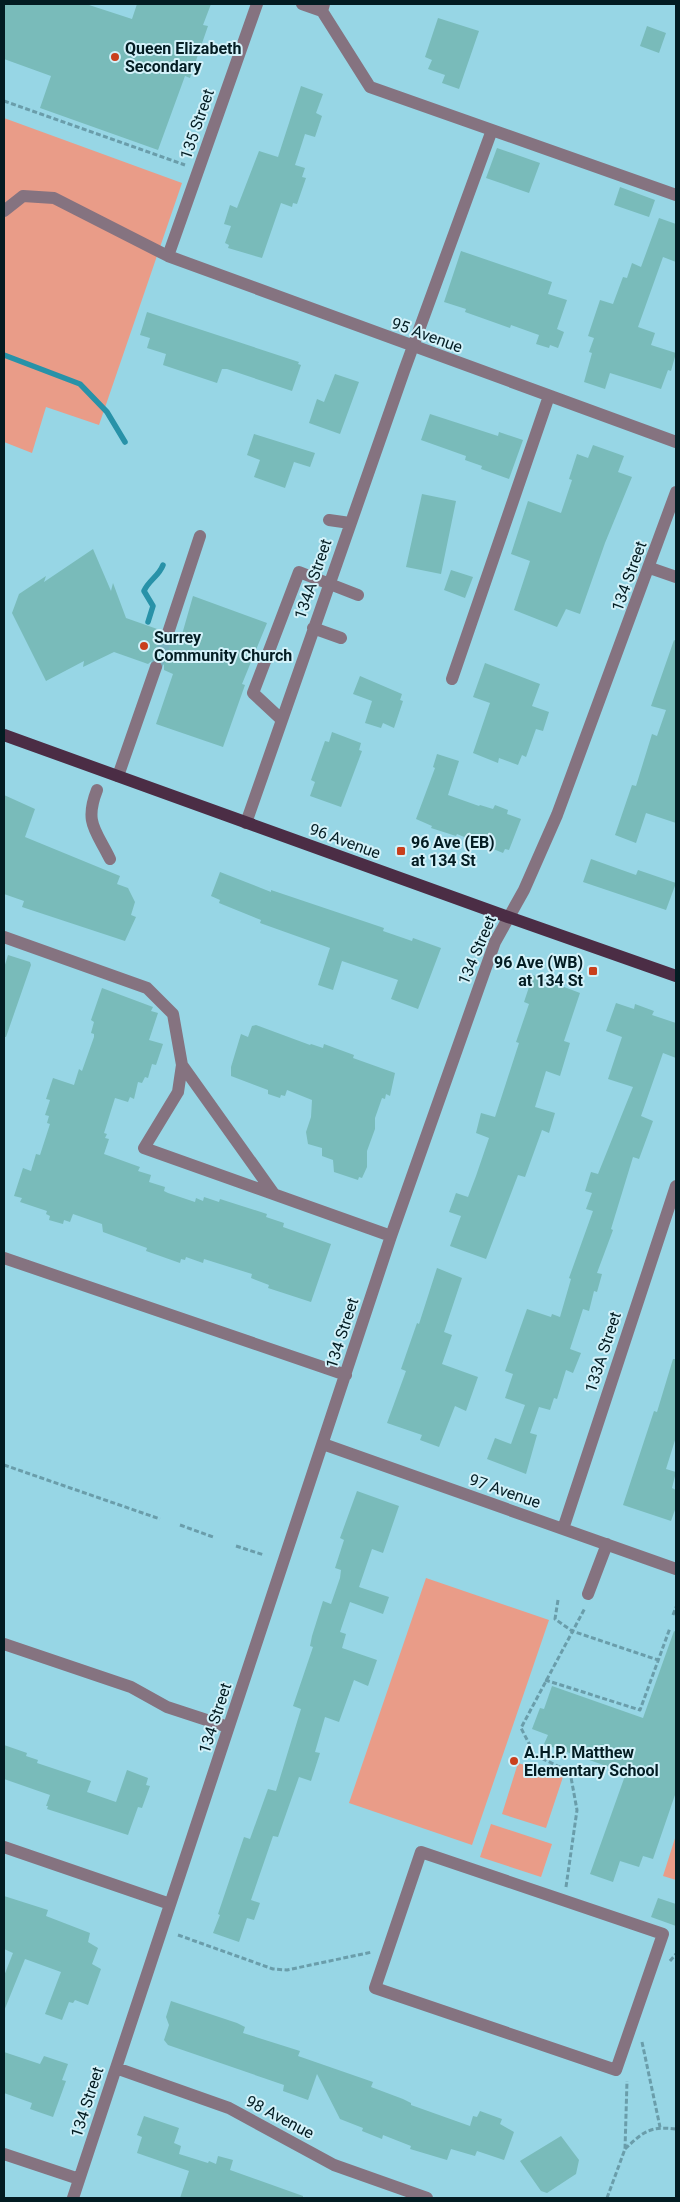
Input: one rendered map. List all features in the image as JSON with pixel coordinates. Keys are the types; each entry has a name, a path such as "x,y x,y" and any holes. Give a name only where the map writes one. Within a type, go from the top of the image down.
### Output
{"main road":[{"name":"96 Avenue","path":"4,734 246,823 676,976"}],"street":[{"name":"135 Street","path":"168,256 257,4"},
{"path":"302,4 323,7 370,87 676,195"},
{"name":"134A Street","path":"246,823 328,584 492,130"},
{"name":"95 Avenue","path":"4,211 23,196 54,198 168,256 676,442"},
{"path":"452,679 549,396"},
{"name":"134 Street","path":"73,2198 391,1236 495,942 524,890 557,815 650,568 676,492"},
{"path":"329,520 350,523"},
{"path":"168,633 200,536"},
{"path":"650,568 676,577"},
{"path":"282,720 252,693 299,572 358,595"},
{"path":"313,628 341,638"},
{"path":"118,776 156,667"},
{"path":"97,790 90,809 90,818 110,859"},
{"path":"4,937 147,988 173,1014 182,1065 178,1092 144,1148 391,1236"},
{"path":"182,1065 274,1194"},
{"name":"133A Street","path":"563,1529 676,1186"},
{"path":"4,1258 346,1375"},
{"name":"97 Avenue","path":"323,1444 676,1569"},
{"path":"588,1594 607,1544"},
{"path":"4,1644 131,1687 167,1707 228,1727"},
{"path":"4,1847 170,1904"},
{"path":"421,1852 663,1934 616,2070 374,1988 388,1949 421,1852"},
{"name":"98 Avenue","path":"116,2068 229,2108 334,2164 426,2198"},
{"path":"4,2154 79,2179"}],"path":[{"path":"4,101 198,170"},
{"path":"4,1465 160,1519"},
{"path":"180,1525 214,1537"},
{"path":"236,1546 264,1555"},
{"path":"558,1600 555,1619 572,1630 658,1660"},
{"path":"673,1615 676,1606"},
{"path":"566,1890 577,1810 570,1772 535,1755 521,1728 584,1608"},
{"path":"545,1680 640,1710 670,1628"},
{"path":"178,1935 273,1969 288,1970 388,1949"},
{"path":"670,1962 676,1954"},
{"path":"640,2036 660,2127"},
{"path":"607,2198 625,2149 627,2080"},
{"path":"625,2149 646,2130 660,2127 676,2129"}],"shaded area":[{"path":"4,118 182,183 99,425 46,407 32,453 4,442"},
{"path":"426,1578 549,1620 472,1845 349,1803"},
{"path":"518,1763 563,1777 546,1828 502,1814"},
{"path":"491,1824 552,1844 541,1877 480,1857"},
{"path":"676,1835 676,1880 663,1876"}],"building":[{"name":"Queen Elizabeth Secondary","path":"4,4 86,4 132,19 137,4 211,4 203,25 208,26 190,78 185,76 158,150 40,108 51,76 4,59"},
{"path":"438,18 479,31 459,89 442,83 445,75 428,69 432,60 425,57"},
{"path":"647,26 666,33 659,53 640,46"},
{"path":"301,86 323,94 316,113 322,116 315,137 305,134 295,165 305,168 302,177 306,178 297,204 293,203 292,207 281,203 262,258 228,248 229,245 225,243 231,226 224,224 230,205 237,208 259,151 278,157"},
{"path":"497,148 540,163 529,193 486,178"},
{"path":"620,187 655,200 649,217 614,205"},
{"path":"659,218 676,224 676,262 663,257 638,327 655,333 651,345 676,353 671,371 668,370 661,389 610,373 605,389 584,382 592,353 589,352 594,338 588,336 600,300 613,304 623,277 627,278 632,263 641,267"},
{"path":"461,251 552,282 548,294 567,300 557,329 564,332 558,348 550,345 549,348 536,344 539,335 511,325 510,328 465,312 466,309 444,302"},
{"path":"147,312 299,362 298,364 301,365 292,391 227,369 222,369 217,383 163,365 166,354 147,348 150,338 140,335"},
{"path":"335,374 359,382 340,434 309,423 317,399 324,402"},
{"path":"430,414 498,436 499,432 523,440 509,479 481,469 482,466 465,460 466,456 421,440"},
{"path":"254,434 315,453 310,467 294,462 285,488 254,477 260,460 247,455"},
{"path":"593,445 624,456 618,472 632,477 605,543 580,614 566,609 557,627 514,610 530,561 511,554 528,501 561,513 572,480 569,479 577,454 588,458"},
{"path":"422,494 456,501 441,574 406,567"},
{"name":"Surrey Community Church","path":"93,549 111,591 113,583 126,618 160,630 160,635 165,640 170,641 176,636 181,638 193,596 267,623 242,684 245,685 223,747 156,724 173,674 164,670 164,665 159,660 154,659 148,664 114,652 83,667 84,661 46,681 12,613 19,594 46,576 44,582"},
{"path":"451,570 473,577 465,598 444,590"},
{"path":"674,640 676,641 676,823 646,813 636,843 615,835 632,785 636,786 652,734 657,736 666,710 651,706"},
{"path":"485,663 540,684 532,706 549,712 543,731 536,729 526,757 522,755 518,765 499,758 498,763 473,753 490,703 473,697"},
{"path":"360,676 402,694 400,700 403,701 394,728 383,723 381,728 365,723 372,701 353,694"},
{"path":"332,732 361,743 359,750 362,751 341,807 310,796 315,782 311,780 325,741 329,742"},
{"path":"437,754 459,761 448,795 493,809 495,805 508,810 507,814 521,819 509,850 505,849 503,853 457,834 456,836 431,828 432,826 416,819 435,768 433,767"},
{"path":"4,795 35,809 25,837 120,876 117,884 128,888 135,902 131,915 136,917 125,941 22,907 24,901 4,894"},
{"path":"591,859 636,875 638,870 676,883 666,910 583,882"},
{"path":"220,872 271,892 271,890 384,928 383,931 412,941 413,938 441,948 418,1009 391,999 398,980 342,961 333,990 318,985 330,948 260,923 261,920 219,903 220,900 211,896"},
{"path":"8,955 30,962 31,965 6,1037 4,1037 4,968"},
{"path":"533,975 580,993 564,1041 570,1043 560,1076 546,1071 535,1107 555,1113 549,1133 542,1130 525,1177 518,1175 486,1259 450,1246 461,1216 449,1212 456,1193 468,1197 476,1176 489,1138 476,1133 481,1113 495,1117 519,1043 516,1042 529,1004 524,1002"},
{"path":"102,988 153,1007 151,1011 158,1013 149,1040 163,1044 156,1065 152,1064 148,1078 145,1077 142,1083 138,1082 134,1099 130,1097 128,1102 115,1098 104,1133 107,1134 105,1138 109,1139 104,1154 140,1167 138,1171 151,1175 149,1182 165,1187 164,1191 168,1193 195,1202 196,1198 203,1201 204,1197 219,1202 220,1199 267,1214 266,1217 284,1223 283,1227 331,1244 311,1302 268,1288 269,1285 251,1278 252,1274 204,1259 203,1263 186,1257 185,1260 181,1259 180,1263 146,1251 147,1248 103,1232 102,1224 73,1214 70,1222 64,1220 63,1224 49,1220 50,1216 46,1214 47,1211 20,1202 22,1198 14,1196 23,1168 31,1171 36,1154 40,1155 50,1124 47,1123 49,1116 45,1115 50,1100 46,1099 53,1078 74,1085 79,1069 82,1071 94,1037 94,1034 91,1033 94,1022 91,1020"},
{"path":"616,1003 634,1009 635,1004 654,1011 652,1015 676,1023 676,1058 663,1053 641,1116 653,1121 639,1159 633,1157 611,1229 613,1230 597,1273 602,1274 597,1292 594,1291 589,1311 583,1309 570,1349 581,1353 573,1373 566,1370 557,1399 554,1398 550,1410 539,1407 530,1433 537,1435 526,1474 487,1459 495,1438 511,1444 525,1405 505,1398 513,1374 505,1371 527,1309 551,1317 552,1314 560,1317 571,1279 569,1278 593,1211 586,1209 592,1193 585,1191 591,1172 598,1174 633,1087 608,1079 622,1037 606,1031"},
{"path":"256,1025 310,1045 323,1048 324,1044 354,1055 353,1058 395,1073 390,1096 386,1094 385,1099 382,1098 375,1118 375,1129 367,1151 367,1167 362,1178 359,1177 358,1180 334,1172 333,1160 322,1156 322,1148 308,1144 306,1132 311,1117 312,1100 287,1090 285,1096 281,1095 280,1098 268,1094 268,1090 231,1076 231,1067 241,1034 248,1037 252,1026"},
{"path":"437,1268 462,1278 444,1332 452,1335 442,1364 478,1377 466,1411 455,1406 439,1447 420,1440 422,1435 387,1423 406,1371 401,1369 417,1323 419,1324"},
{"path":"673,1359 676,1359 676,1437 666,1469 676,1472 672,1488 676,1490 676,1507 671,1521 623,1505 654,1411 657,1412"},
{"path":"357,1491 399,1506 383,1553 372,1549 359,1587 389,1597 383,1614 350,1602 340,1632 346,1634 342,1648 377,1660 368,1686 354,1680 339,1722 325,1717 315,1752 320,1753 311,1781 299,1777 278,1837 273,1836 251,1900 260,1903 254,1920 247,1918 239,1942 213,1933 244,1837 250,1839 268,1789 276,1791 301,1709 293,1706 313,1647 310,1646 312,1636 323,1601 331,1604 340,1578 341,1570 335,1568 344,1540 340,1538"},
{"path":"674,1631 676,1632 676,1792 653,1859 643,1856 639,1867 620,1861 613,1882 590,1874 626,1773 544,1744 548,1735 532,1729 540,1708 544,1709 552,1686 643,1718"},
{"path":"4,1745 27,1753 26,1756 38,1760 37,1763 91,1781 87,1792 116,1802 127,1770 148,1778 146,1785 150,1786 142,1808 138,1807 128,1835 47,1809 48,1806 46,1806 50,1795 4,1779"},
{"path":"4,1896 48,1910 46,1916 90,1933 88,1942 98,1948 92,1964 101,1969 88,2005 75,2000 73,2003 69,2002 62,2020 45,2014 61,1972 25,1959 4,2011 4,1976 13,1953 4,1949"},
{"path":"658,1898 676,1904 676,1926 651,1917"},
{"path":"171,2001 237,2023 245,2027 243,2033 300,2051 298,2056 373,2082 371,2087 403,2099 411,2103 411,2105 470,2126 473,2116 477,2117 480,2111 502,2119 500,2124 514,2132 504,2160 477,2151 475,2156 451,2149 447,2160 410,2149 411,2146 383,2135 382,2139 362,2131 363,2128 340,2119 317,2074 308,2100 283,2091 284,2085 168,2045 164,2040 169,2025 166,2017"},
{"path":"4,2052 40,2064 44,2056 68,2064 62,2080 66,2081 53,2117 30,2109 32,2103 4,2093"},
{"path":"144,2116 179,2128 174,2143 181,2146 179,2154 216,2164 218,2156 233,2160 230,2170 303,2196 303,2198 180,2198 189,2171 137,2153 142,2137 137,2135"},
{"path":"561,2136 579,2160 576,2174 547,2193 541,2191 520,2161"}],"waterway":[{"path":"4,355 80,384 107,412 125,442"},
{"path":"148,622 153,606 144,591 163,565"}],"tunnel":[{"path":"156,667 168,633"}],"place":[{"name":"Queen Elizabeth Secondary","path":"115,57"},
{"name":"Surrey Community Church","path":"144,646"},
{"name":"96 Ave (EB) at 134 St","path":"401,851"},
{"name":"96 Ave (WB) at 134 St","path":"593,971"},
{"name":"A.H.P. Matthew Elementary School","path":"514,1761"}]}
